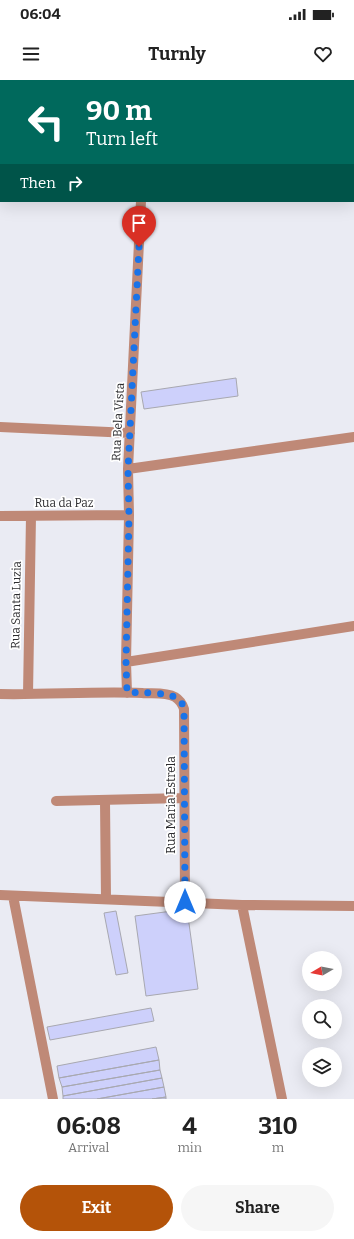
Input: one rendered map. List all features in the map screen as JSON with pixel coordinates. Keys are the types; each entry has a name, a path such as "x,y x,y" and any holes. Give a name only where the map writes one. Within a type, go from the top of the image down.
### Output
{"street":[{"name":"Rua Bela Vista","path":"127,692 126,662 129,516 128,470 141,202"},
{"path":"0,427 130,433"},
{"path":"128,470 354,437"},
{"name":"Rua da Paz","path":"0,516 129,516"},
{"name":"Rua Santa Luzia","path":"28,694 31,516"},
{"path":"126,662 354,626"},
{"path":"0,694 127,692"},
{"name":"Rua Maria Estrela","path":"127,692 174,696 181,701 184,708 185,902"},
{"path":"56,801 184,798"},
{"path":"105,801 106,899"},
{"path":"0,896 354,906"},
{"path":"14,896 53,1099"},
{"path":"242,904 282,1099"}],"building":[{"path":"236,378 238,396 144,409 141,392"},
{"path":"187,909 198,989 146,996 135,916"},
{"path":"116,911 128,973 116,975 104,913"},
{"path":"151,1008 154,1021 50,1040 47,1027"},
{"path":"156,1047 159,1060 59,1078 57,1066"},
{"path":"159,1060 160,1070 62,1087 59,1078"},
{"path":"160,1070 162,1078 63,1096 62,1087"},
{"path":"162,1078 164,1087 97,1099 63,1099 63,1096"},
{"path":"164,1087 166,1097 152,1099 97,1099"},
{"path":"166,1097 166,1099 152,1099"}],"route":[{"path":"139,247 128,470 129,516 126,662 127,692 174,696 181,701 184,708 185,902"}]}
